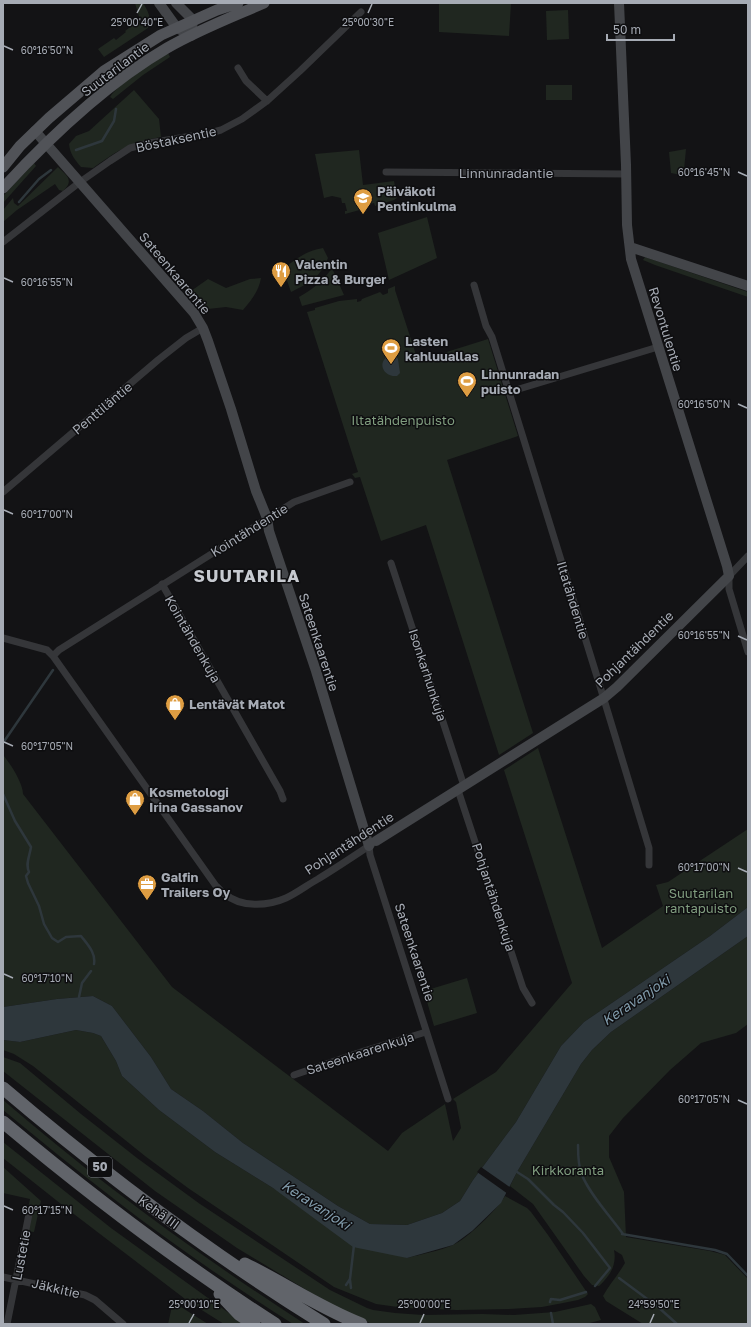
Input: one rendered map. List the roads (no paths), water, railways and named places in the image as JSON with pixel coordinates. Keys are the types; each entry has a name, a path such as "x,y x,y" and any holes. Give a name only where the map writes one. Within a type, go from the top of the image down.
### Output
{"highway":[{"name":"Kehä III","path":"3,1088 82,1153 200,1242 324,1324"},
{"name":"Kehä III","path":"3,1122 99,1200 201,1274 274,1324"},
{"path":"200,1242 271,1277 310,1300 361,1324"},
{"path":"201,1274 239,1314 254,1324"}],"main road":[{"name":"Suutarilantie","path":"3,167 35,131 57,110 104,71 161,34 217,10 238,3"},
{"name":"Suutarilantie","path":"3,188 46,143 113,85 144,62 191,36 264,3"}],"street":[{"path":"159,3 177,28 191,36 193,20 176,3"},
{"name":"Revontulentie","path":"619,3 627,225 631,259 727,566 729,589 748,652"},
{"name":"Böstaksentie","path":"3,242 80,182 130,148 149,143 198,136 221,130 242,119 267,101 361,12"},
{"path":"238,68 246,81 267,101"},
{"name":"Sateenkaarentie","path":"35,131 194,312 203,328 231,409 256,491 267,518 269,530 373,843 370,855 448,1099"},
{"name":"Linnunradantie","path":"386,172 626,174"},
{"path":"630,247 748,286"},
{"name":"Iltatähdentie","path":"474,285 486,326 492,336 604,698 649,848 649,864"},
{"name":"Penttiläntie","path":"3,492 162,356 186,338 203,328"},
{"path":"509,392 658,347"},
{"name":"Kointähdentie","path":"53,656 59,650 162,584 294,502 350,482"},
{"name":"Pohjantähdentie","path":"3,638 47,650 53,656 216,886 224,894 238,902 261,904 273,903 286,898 335,869 373,843 604,698 617,687 748,556"},
{"name":"Isonkarhunkuja","path":"391,563 461,788"},
{"name":"Kointähdenkuja","path":"162,584 280,791 283,799"},
{"name":"Pohjantähdenkuja","path":"461,788 523,988 532,1003"},
{"name":"Sateenkaarenkuja","path":"294,1075 426,1032"},
{"name":"Lustetie","path":"7,1324 30,1210"},
{"name":"Jäkkitie","path":"3,1277 85,1295 95,1300 123,1324"}],"water":[{"name":"Lasten kahluuallas","path":"390,355 396,356 398,359 400,373 397,376 392,376 385,372 382,365 383,361"},
{"name":"Keravanjoki","path":"748,907 748,936 611,1032 592,1050 581,1064 517,1172 501,1203 472,1231 453,1245 407,1258 353,1247 273,1188 215,1152 159,1110 122,1076 116,1061 101,1036 76,1030 20,1042 3,1040 3,1007 57,999 93,996 112,1006 151,1057 171,1089 203,1111 243,1143 338,1206 370,1224 407,1225 442,1213 460,1201 473,1180 516,1122 561,1046 584,1022 710,936"}],"waterway":[{"path":"76,150 102,141 114,121 116,109"},
{"path":"19,202 39,179 51,170"},
{"path":"3,743 53,670"},
{"path":"3,794 15,821 31,847 28,863 29,872 26,876 39,906 44,924 52,938 58,942 66,937 81,936 93,953 94,964"},
{"path":"79,997 82,983 91,971"},
{"path":"578,1145 580,1168 586,1183 595,1198 623,1234"},
{"path":"517,1172 528,1179 563,1212 583,1233 610,1268 595,1286"},
{"path":"622,1234 715,1250 727,1254 748,1276"},
{"path":"346,1285 350,1279 354,1245"},
{"path":"619,1278 658,1307 677,1324"},
{"path":"350,1280 351,1288"},
{"path":"550,1302 551,1299 560,1300 586,1292"},
{"path":"551,1313 553,1324"}],"place":[{"name":"Päiväkoti Pentinkulma","path":"363,215"},
{"name":"Valentin Pizza & Burger","path":"281,288"},
{"name":"Lasten kahluuallas","path":"391,365"},
{"name":"Linnunradan puisto","path":"467,398"},
{"name":"Lentävät Matot","path":"175,721"},
{"name":"Kosmetologi Irina Gassanov","path":"135,816"},
{"name":"Galfin Trailers Oy","path":"147,901"}],"district":[{"name":"SUUTARILA","path":"247,576"}],"park label":[{"name":"Iltatähdenpuisto","path":"403,420"},
{"name":"Suutarilan rantapuisto","path":"701,900"},
{"name":"Kirkkoranta","path":"568,1170"}]}
